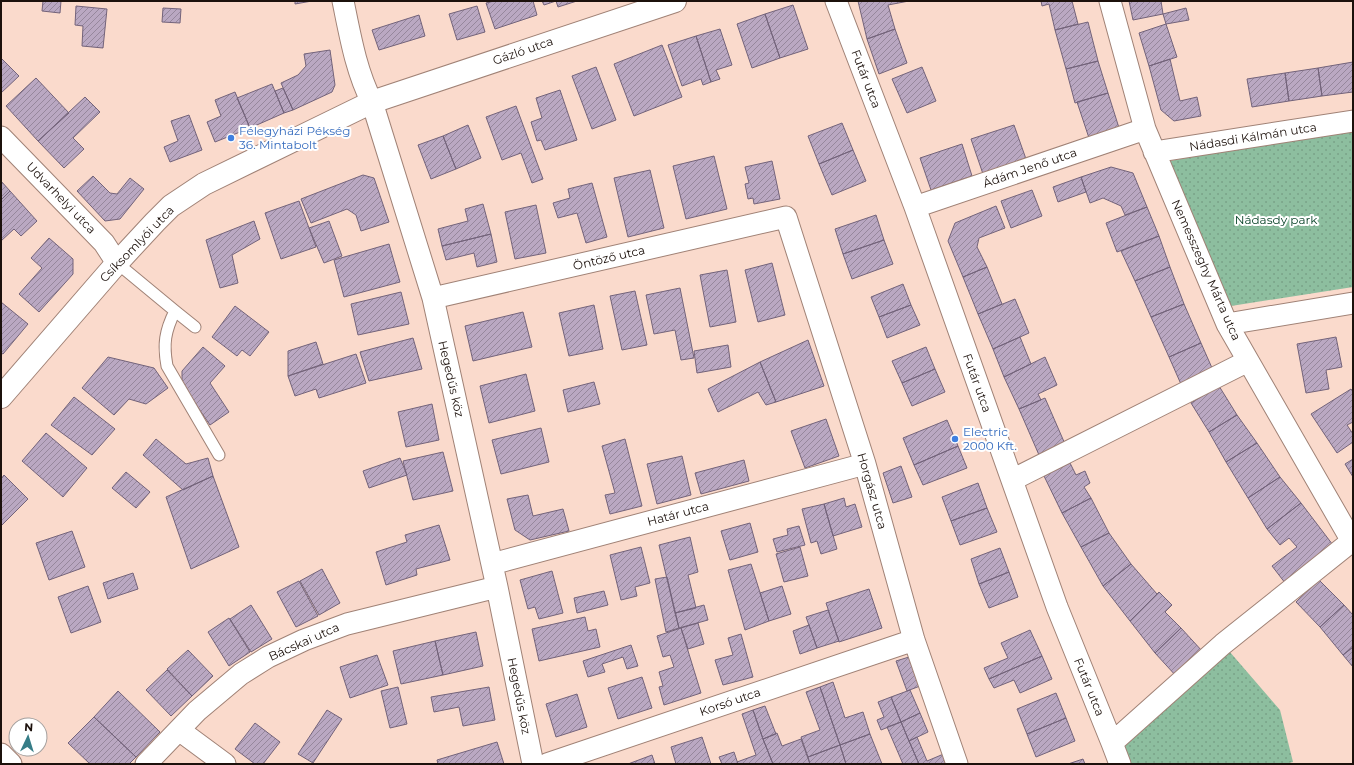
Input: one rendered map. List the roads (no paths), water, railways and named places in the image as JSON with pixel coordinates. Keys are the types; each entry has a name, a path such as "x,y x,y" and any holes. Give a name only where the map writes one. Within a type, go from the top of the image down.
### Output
{"street":[{"name":"Hegedűs köz","path":"344,1 354,53 367,92 372,102 433,298 497,587 533,764"},
{"name":"Gázló utca","path":"372,102 674,1"},
{"name":"Futár utca","path":"836,1 915,207 1056,607 1120,764"},
{"name":"Nemesszeghy Márta utca","path":"1110,1 1145,129 1227,324 1352,542"},
{"name":"Csíksomlyói utca","path":"1,397 117,263 171,206 204,184 372,102"},
{"name":"Nádasdi Kálmán utca","path":"1154,152 1353,121"},
{"name":"Ádám Jenő utca","path":"915,207 1145,129"},
{"name":"Udvarhelyi utca","path":"1,137 104,243 117,263"},
{"name":"Öntöző utca","path":"433,298 786,217"},
{"name":"Horgász utca","path":"786,217 864,464 914,640 957,764"},
{"path":"1227,324 1353,303"},
{"path":"1012,480 1248,361"},
{"name":"Határ utca","path":"492,564 864,464"},
{"path":"1112,743 1223,644 1352,542"},
{"name":"Bácskai utca","path":"146,764 197,711 241,674 268,657 304,640 347,624 497,587"},
{"name":"Korsó utca","path":"547,764 914,640"},
{"path":"179,730 225,764"},
{"path":"1,754 11,764"}],"lane":[{"path":"117,263 174,312 195,327"},
{"path":"174,312 168,324 165,337 164,350 167,366 219,455"}],"place":[{"name":"Félegyházi Pékség 36. Mintabolt","path":"231,138"},
{"name":"Electric 2000 Kft.","path":"955,439"}],"park label":[{"name":"Nádasdy park","path":"1276,220"}]}
